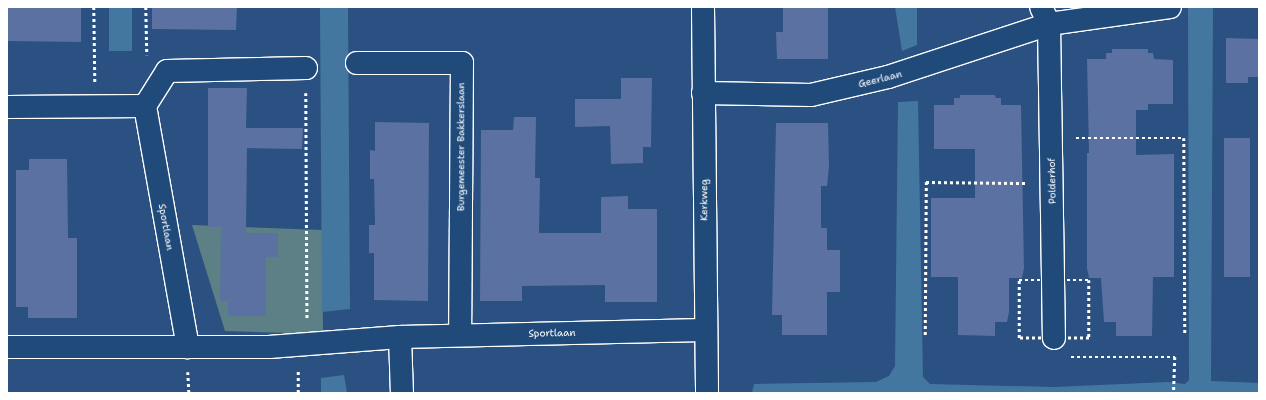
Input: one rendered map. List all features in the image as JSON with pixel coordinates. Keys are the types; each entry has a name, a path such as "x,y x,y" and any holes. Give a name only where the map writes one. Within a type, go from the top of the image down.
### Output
{"street":[{"name":"Kerkweg","path":"703,7 704,330 707,393"},
{"name":"Geerlaan","path":"703,93 811,95 888,77 1045,16 1170,7"},
{"name":"Polderhof","path":"1045,16 1051,138 1057,346"},
{"name":"Burgemeester Bakkerslaan","path":"357,63 462,63 460,335"},
{"path":"7,108 145,106 168,71 306,68"},
{"name":"Sportlaan","path":"145,106 188,347"},
{"name":"Sportlaan","path":"7,347 188,347 307,345 400,336 704,330"},
{"path":"400,336 402,393"}],"path":[{"path":"94,7 95,106"},
{"path":"146,7 146,55 168,71"},
{"path":"306,68 307,345"},
{"path":"1051,138 1184,138 1185,334"},
{"path":"925,335 926,182 1052,184"},
{"path":"1057,346 1174,357 1174,393"}],"green space":[{"path":"192,225 322,230 323,334 225,331"}],"water":[{"path":"109,7 132,7 132,51 109,51"},
{"path":"320,7 348,7 350,309 322,312"},
{"path":"895,7 917,7 917,45 902,51"},
{"path":"1188,7 1213,7 1211,381 1259,383 1259,393 752,393 754,384 876,382 889,376 895,366 898,102 918,101 923,377 930,384 1054,387 1168,382 1185,384 1189,380"},
{"path":"344,375 347,393 321,393 321,378"}],"building":[{"path":"7,7 81,7 81,42 7,41"},
{"path":"152,7 237,7 236,30 152,29"},
{"path":"783,7 828,7 828,59 777,59 776,32 783,32"},
{"path":"1226,38 1259,39 1259,77 1248,77 1248,83 1226,83"},
{"path":"1112,49 1148,49 1148,53 1153,53 1154,59 1173,60 1173,104 1148,104 1148,110 1136,110 1136,155 1174,154 1174,277 1153,277 1152,336 1116,336 1116,322 1104,322 1101,278 1089,278 1087,268 1087,153 1089,153 1087,59 1106,59 1106,53 1112,53"},
{"path":"621,78 652,78 651,147 643,147 643,163 611,164 610,126 575,127 575,99 621,99"},
{"path":"208,88 247,88 246,128 303,128 302,149 247,148 246,233 278,233 278,257 266,257 266,316 228,316 228,301 220,301 221,227 208,227"},
{"path":"960,95 995,95 996,98 1001,98 1001,105 1021,105 1024,268 1022,278 1009,278 1009,312 1007,322 995,322 995,336 958,335 958,277 931,277 931,198 975,198 975,149 934,149 934,105 954,105 954,98 960,98"},
{"path":"514,117 536,117 535,178 540,178 539,233 601,233 601,197 628,196 628,209 657,209 657,302 605,302 605,285 522,286 522,301 480,301 481,130 513,130"},
{"path":"375,122 429,123 428,301 374,300 374,253 369,253 369,225 375,225 374,179 370,179 370,150 375,151"},
{"path":"776,123 828,123 829,166 827,186 821,186 821,228 827,228 827,250 840,250 840,292 827,292 827,335 782,335 782,315 772,315"},
{"path":"1224,138 1250,138 1250,277 1224,277"},
{"path":"29,159 67,159 68,238 77,238 77,318 28,318 28,307 16,307 16,170 29,170"}]}
